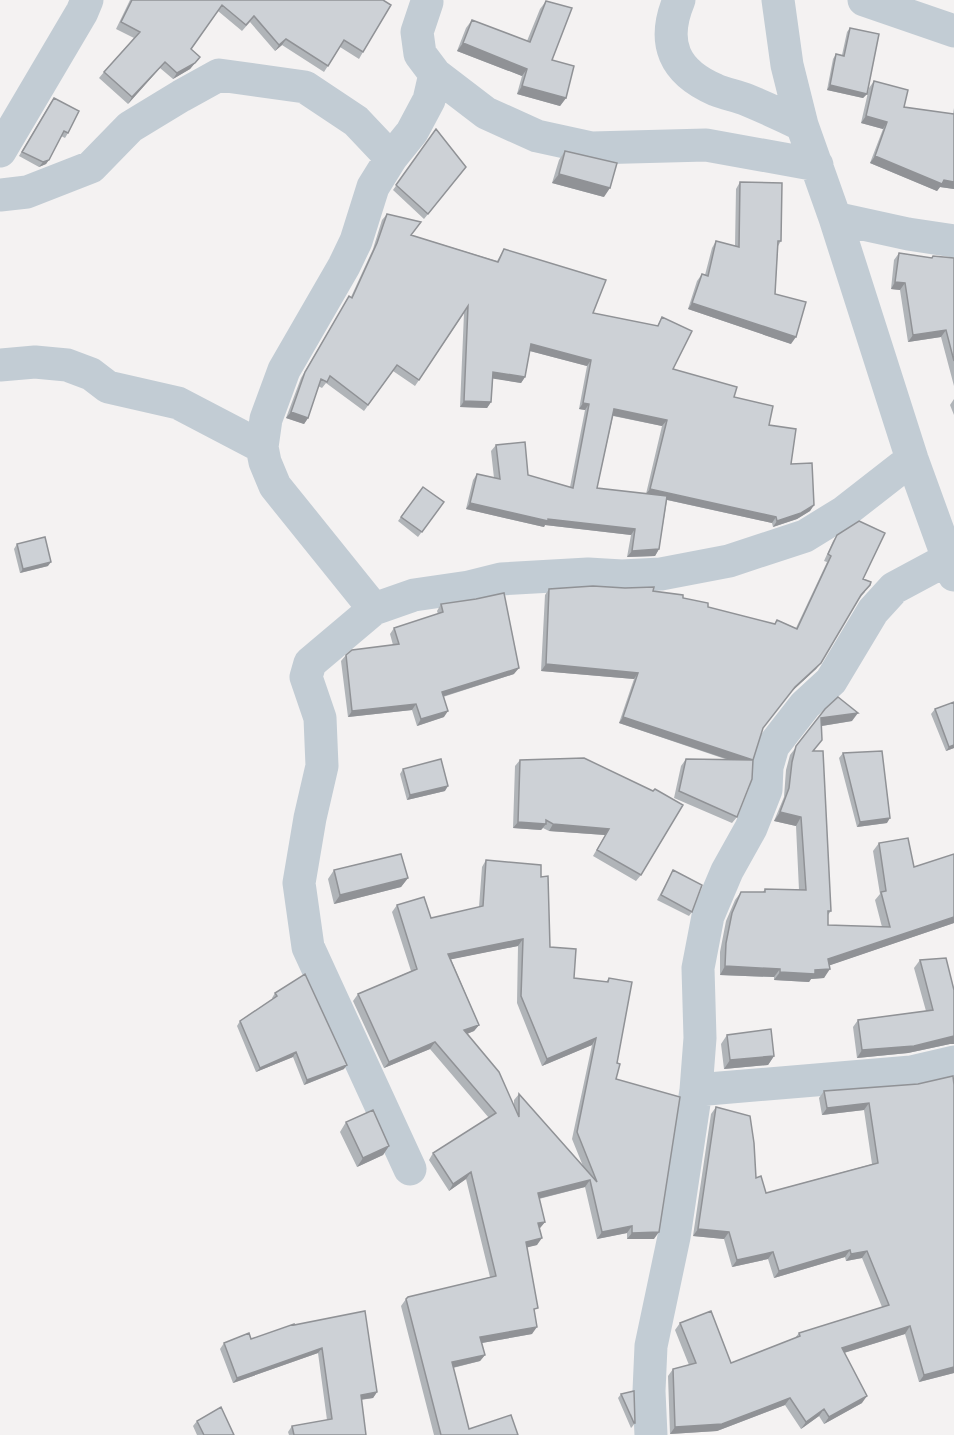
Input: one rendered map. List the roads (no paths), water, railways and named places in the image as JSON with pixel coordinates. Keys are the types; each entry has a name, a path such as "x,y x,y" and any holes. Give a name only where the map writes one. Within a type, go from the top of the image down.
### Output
{"street":[{"path":"0,150 87,0"},
{"path":"679,0 671,33 672,51 682,67 697,80 716,90 745,99 802,125"},
{"path":"651,1435 649,1391 651,1346 674,1237 696,1090 700,1038 698,968 708,916 727,871 751,828 766,790 767,768 772,746 805,705 831,681 873,610 894,588 951,567 912,459 835,218 802,125 787,65 777,0"},
{"path":"864,0 954,31"},
{"path":"427,2 417,32 420,54 435,74 486,113 537,136 592,148 705,145 817,165"},
{"path":"375,609 275,486 265,462 262,447 266,419 284,370 344,266 356,241 373,187 391,158 412,132 429,100 435,74"},
{"path":"0,195 27,192 91,167 129,127 219,75 305,87 356,121 391,158"},
{"path":"835,218 908,234 954,241"},
{"path":"0,365 35,362 67,365 91,374 108,387 178,403 262,447"},
{"path":"410,1169 308,947 299,883 309,818 322,766 320,718 306,676 310,663 375,609 414,595 468,587 501,579 588,574 622,576 661,574 729,561 805,536 844,512 912,459"},
{"path":"696,1090 911,1072 954,1062"}]}
